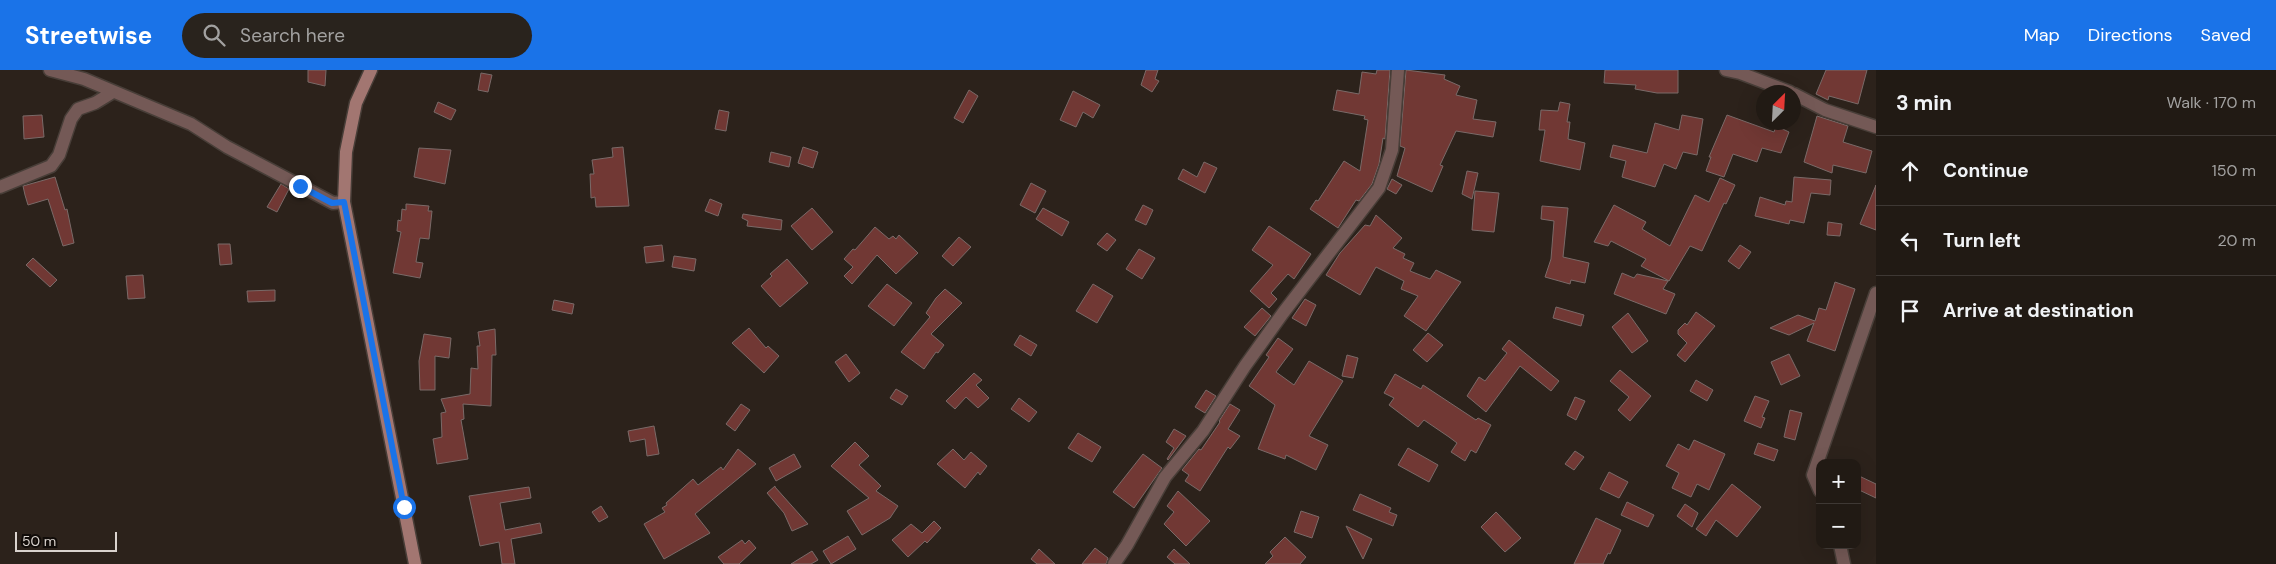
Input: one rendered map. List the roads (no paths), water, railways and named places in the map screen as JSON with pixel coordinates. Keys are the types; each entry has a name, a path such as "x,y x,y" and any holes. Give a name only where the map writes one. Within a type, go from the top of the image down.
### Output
{"street":[{"path":"50,70 84,79 191,124 227,147 332,203 344,202"},
{"path":"371,70 356,103 346,152 344,202 416,564"},
{"path":"1114,564 1127,545 1165,477 1203,431 1245,366 1283,313 1380,188 1392,150 1398,70"},
{"path":"1726,70 1740,73 1771,85"},
{"path":"0,187 51,166 59,156 71,119 78,109 95,103 113,92"},
{"path":"1801,98 1825,110 1876,127"},
{"path":"1819,459 1876,293"},
{"path":"1816,466 1813,475 1816,482"},
{"path":"1841,549 1844,564"}]}
